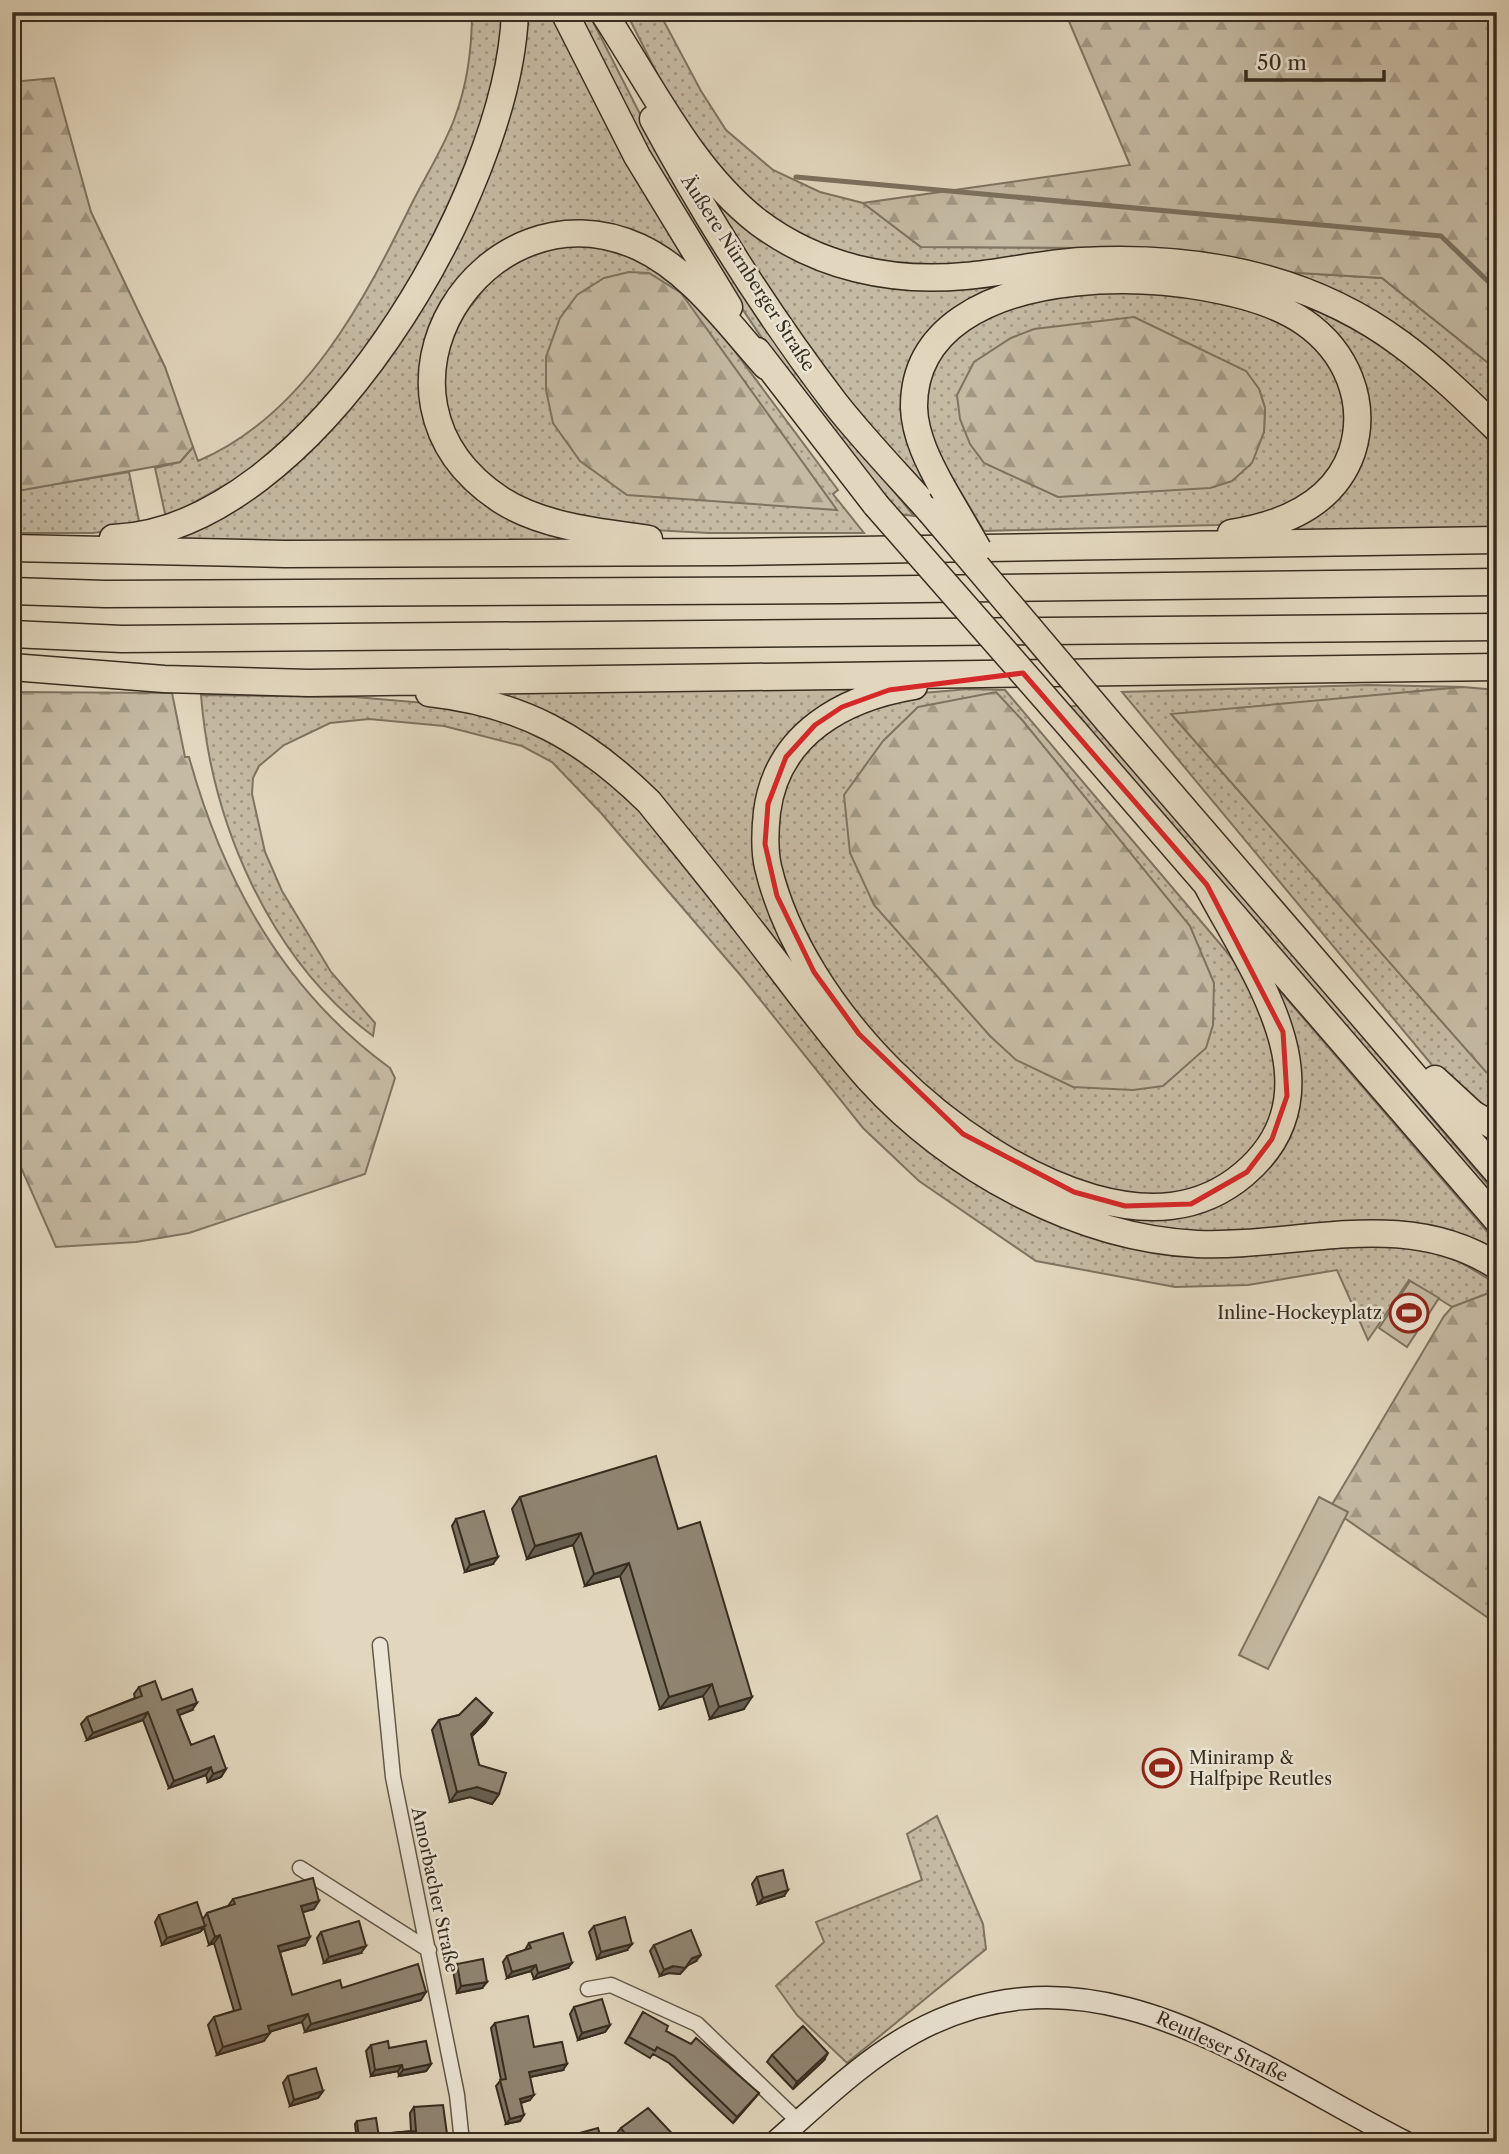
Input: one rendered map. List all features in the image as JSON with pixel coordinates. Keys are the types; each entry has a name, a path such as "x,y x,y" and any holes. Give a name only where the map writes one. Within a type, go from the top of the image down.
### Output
{"highway":[{"path":"12,542 118,538 149,533 194,516 234,495 272,467 313,430 354,384 393,329 426,277 457,217 484,155 503,98 512,50 515,12"},
{"name":"Äußere Nürnberger Straße","path":"564,12 637,156 766,366 876,505 1207,886"},
{"path":"601,12 717,184 759,222 819,257 874,274 931,278 1081,261 1171,262 1242,272 1311,293 1381,331 1438,373 1497,429"},
{"name":"Äußere Nürnberger Straße","path":"601,12 687,182 781,329 836,404 1028,627"},
{"path":"731,552 584,528 553,521 503,501 462,467 438,425 430,374 446,316 480,273 526,245 547,239 587,235 637,246 673,268 766,366"},
{"path":"1143,544 1238,532 1275,523 1316,502 1339,478 1355,438 1356,396 1339,355 1311,328 1268,304 1226,292 1172,284 1109,281 1058,285 1014,294 963,317 945,332 929,354 918,382 916,422 942,487 1028,627 1324,975 1497,1172"},
{"path":"12,548 285,554 731,552 1497,540"},
{"path":"12,591 119,594 798,591 1497,582"},
{"path":"12,634 122,639 1497,627"},
{"path":"12,667 164,679 309,683 1006,673 1138,674 1497,667"},
{"path":"1357,668 1497,681"},
{"path":"1006,673 889,690 842,707 815,725 786,757 768,804 765,844 768,866 786,920 814,972 839,1009 906,1084 962,1134 1024,1170 1074,1192 1125,1206 1170,1208 1206,1198 1235,1181 1257,1160 1276,1131 1287,1096 1288,1059 1277,1018 1207,886"},
{"path":"309,683 433,693 486,703 542,722 590,749 649,802 871,1081 944,1145 1021,1193 1095,1224 1149,1238 1222,1244 1397,1232 1449,1244 1497,1266"},
{"path":"1207,886 1497,1220"},
{"path":"1324,975 1464,1106 1497,1128"}],"street":[{"name":"Amorbacher Straße","path":"380,1645 393,1777 457,2095 461,2142"},
{"path":"300,1868 429,1950"},
{"path":"588,1989 611,1985 697,2024 799,2122"},
{"name":"Reutleser Straße","path":"775,2142 870,2062 932,2023 995,2002 1049,1997 1110,2003 1178,2023 1275,2070 1405,2142"}],"highlighted area":[{"path":"1023,673 1207,885 1283,1032 1287,1096 1272,1139 1247,1172 1191,1204 1125,1206 1074,1192 963,1134 859,1034 814,972 777,896 765,844 768,804 786,757 815,725 842,707 889,690"}],"green space":[{"path":"472,12 508,12 506,48 453,209 362,359 266,462 166,518 155,468 180,462 193,447 198,461 236,441 270,415 301,384 353,314 451,127 466,79"},
{"path":"521,12 553,12 689,263 582,228 446,301 441,446 588,541 171,541 169,534 208,519 416,307"},
{"path":"575,12 588,12 667,167 849,436 914,516 898,514 774,356 708,258 657,174"},
{"path":"626,12 659,12 701,91 726,130 773,170 820,192 863,203 921,247 1090,248 940,270 833,256 747,201 676,111"},
{"path":"1065,12 1497,12 1497,370 1382,278 1267,271 1090,248 921,247 863,203 1130,165"},
{"path":"54,78 91,212 165,367 193,447 180,462 12,492 12,82"},
{"path":"680,146 714,194 738,219 764,239 793,256 856,278 923,286 957,285 1082,268 1162,268 1240,280 1315,304 1349,321 1410,362 1497,440 1497,535 1228,539 1270,529 1308,514 1325,503 1339,489 1351,471 1362,442 1364,410 1360,387 1338,345 1299,313 1247,291 1188,278 1125,273 1065,276 1011,286 969,303 954,313 941,325 920,354 909,388 907,424 910,439 920,467 959,533 812,355 727,229"},
{"path":"577,242 656,264 719,330 838,490 833,494 864,533 709,533 633,529 521,502 459,451 438,370 443,341 505,263"},
{"path":"1267,271 1382,278 1497,370 1497,420"},
{"path":"629,272 649,273 681,293 837,510 627,495 580,461 553,423 546,390 546,357 560,318 577,295 604,278"},
{"path":"1169,292 1285,319 1340,371 1347,441 1317,488 1255,521 1217,525 984,531 924,431 925,379 953,334 1048,293","holes":["1259,389 1265,408 1264,432 1059,497 1024,481"]},
{"path":"1134,317 1246,371 1259,389 1265,408 1264,432 1252,463 1232,481 1210,488 1058,497 984,463 970,444 960,419 957,395 974,362 1011,338 1034,329"},
{"path":"129,472 140,526 93,533 12,533 12,491"},
{"path":"856,681 847,695 813,718 793,736 769,768 758,811 758,861 774,911 821,998 857,1048 905,1099 987,1161 1033,1187 1081,1206 1129,1216 1176,1214 1221,1198 1251,1177 1269,1157 1285,1125 1292,1101 1291,1054 1285,1030 1255,962 1497,1243 1497,1263 1442,1234 1401,1226 1361,1225 1240,1238 1196,1238 1160,1233 1079,1212 999,1175 941,1134 878,1077 669,815 624,770 583,738 561,725 476,694 474,688"},
{"path":"1369,685 1463,687 1172,715 1486,1071 1497,1078 1497,1121 1442,1077 1122,692"},
{"path":"1463,687 1497,690 1497,1078 1486,1072 1171,714"},
{"path":"969,689 1005,690 1242,971 1273,1031 1279,1088 1264,1137 1233,1173 1182,1198 1119,1198 1004,1152 889,1057 806,943 773,854 777,796 818,731 910,694"},
{"path":"12,692 172,693 185,757 189,757 220,847 262,930 319,1004 352,1038 390,1068 395,1078 365,1174 189,1233 136,1242 56,1247 12,1147"},
{"path":"996,692 1023,721 1190,926 1214,983 1213,1025 1206,1048 1163,1086 1133,1090 1073,1087 1016,1060 990,1036 874,905 850,853 844,795 883,741 918,707"},
{"path":"201,695 355,697 448,705 501,717 565,743 645,812 799,1009 1099,1234 1356,1242 1445,1253 1497,1284 1497,1290 1452,1307 1409,1280 1368,1340 1337,1270 1248,1285 1175,1287 1036,1261 919,1181 863,1128 742,977 601,813 552,762 522,746 444,726 369,719 330,723 284,745 259,766 253,778 252,794 265,852 282,891 331,972 375,1023 373,1036 336,1004 304,968 276,928 252,884 232,838 217,791"},
{"path":"1081,705 1497,1195 1497,1209 1067,707"},
{"name":"Inline-Hockeyplatz","path":"1410,1281 1439,1298 1407,1347 1379,1328"},
{"path":"1497,1290 1497,1624 1330,1508 1444,1316 1452,1307"},
{"path":"1319,1497 1348,1512 1268,1669 1239,1655"},
{"path":"937,1816 983,1924 986,1949 847,2063 797,2015 776,1986 824,1942 816,1922 922,1880 907,1834"}],"building":[{"path":"656,1456 678,1529 700,1522 752,1697 719,1707 712,1684 669,1697 629,1563 594,1574 581,1533 535,1546 520,1497"},
{"path":"484,1511 498,1557 470,1565 456,1519"},
{"path":"155,1681 162,1700 192,1689 197,1703 177,1710 191,1745 214,1736 226,1769 213,1774 211,1767 174,1781 148,1712 93,1733 87,1717 142,1696 139,1687"},
{"path":"476,1698 492,1713 471,1734 479,1765 506,1773 499,1794 477,1787 457,1792 439,1720 459,1715"},
{"path":"783,1870 788,1890 763,1898 757,1877"},
{"path":"313,1878 319,1901 301,1906 310,1937 278,1946 292,1995 340,1980 342,1988 418,1964 426,1992 311,2024 308,2014 268,2026 270,2033 223,2047 214,2017 241,2009 220,1935 215,1937 207,1913 235,1904 233,1899"},
{"path":"197,1902 205,1926 167,1938 159,1915"},
{"path":"625,1917 632,1944 601,1952 594,1926"},
{"path":"359,1921 366,1946 329,1957 321,1932"},
{"path":"691,1930 701,1955 692,1958 685,1968 673,1966 664,1970 654,1945"},
{"path":"563,1933 572,1963 538,1973 536,1965 512,1972 507,1956 531,1948 529,1943"},
{"path":"483,1959 487,1982 461,1986 457,1964"},
{"path":"602,1999 610,2025 582,2033 574,2007"},
{"path":"643,2012 668,2026 666,2031 691,2044 696,2038 759,2093 737,2117 674,2056 657,2047 655,2051 629,2037"},
{"path":"528,2016 534,2047 562,2042 567,2064 529,2072 534,2095 520,2099 524,2115 510,2119 500,2080 506,2079 495,2023"},
{"path":"803,2026 828,2053 797,2082 772,2055"},
{"path":"388,2041 389,2048 426,2041 431,2064 403,2070 402,2065 375,2070 371,2045"},
{"path":"316,2068 323,2091 294,2100 288,2076"},
{"path":"443,2105 447,2134 441,2134 442,2142 382,2142 381,2134 416,2131 414,2107"},
{"path":"648,2108 679,2141 688,2135 693,2142 654,2142 650,2136 642,2142 631,2142 621,2128"},
{"path":"376,2118 379,2137 359,2139 357,2121"},
{"path":"598,2128 602,2142 559,2142 558,2139"},
{"path":"351,2134 352,2142 318,2142 318,2140"}],"waterway":[{"path":"796,177 1441,236 1497,290"}],"place":[{"name":"Inline-Hockeyplatz","path":"1409,1313"},
{"name":"Miniramp & Halfpipe Reutles","path":"1162,1768"}]}
